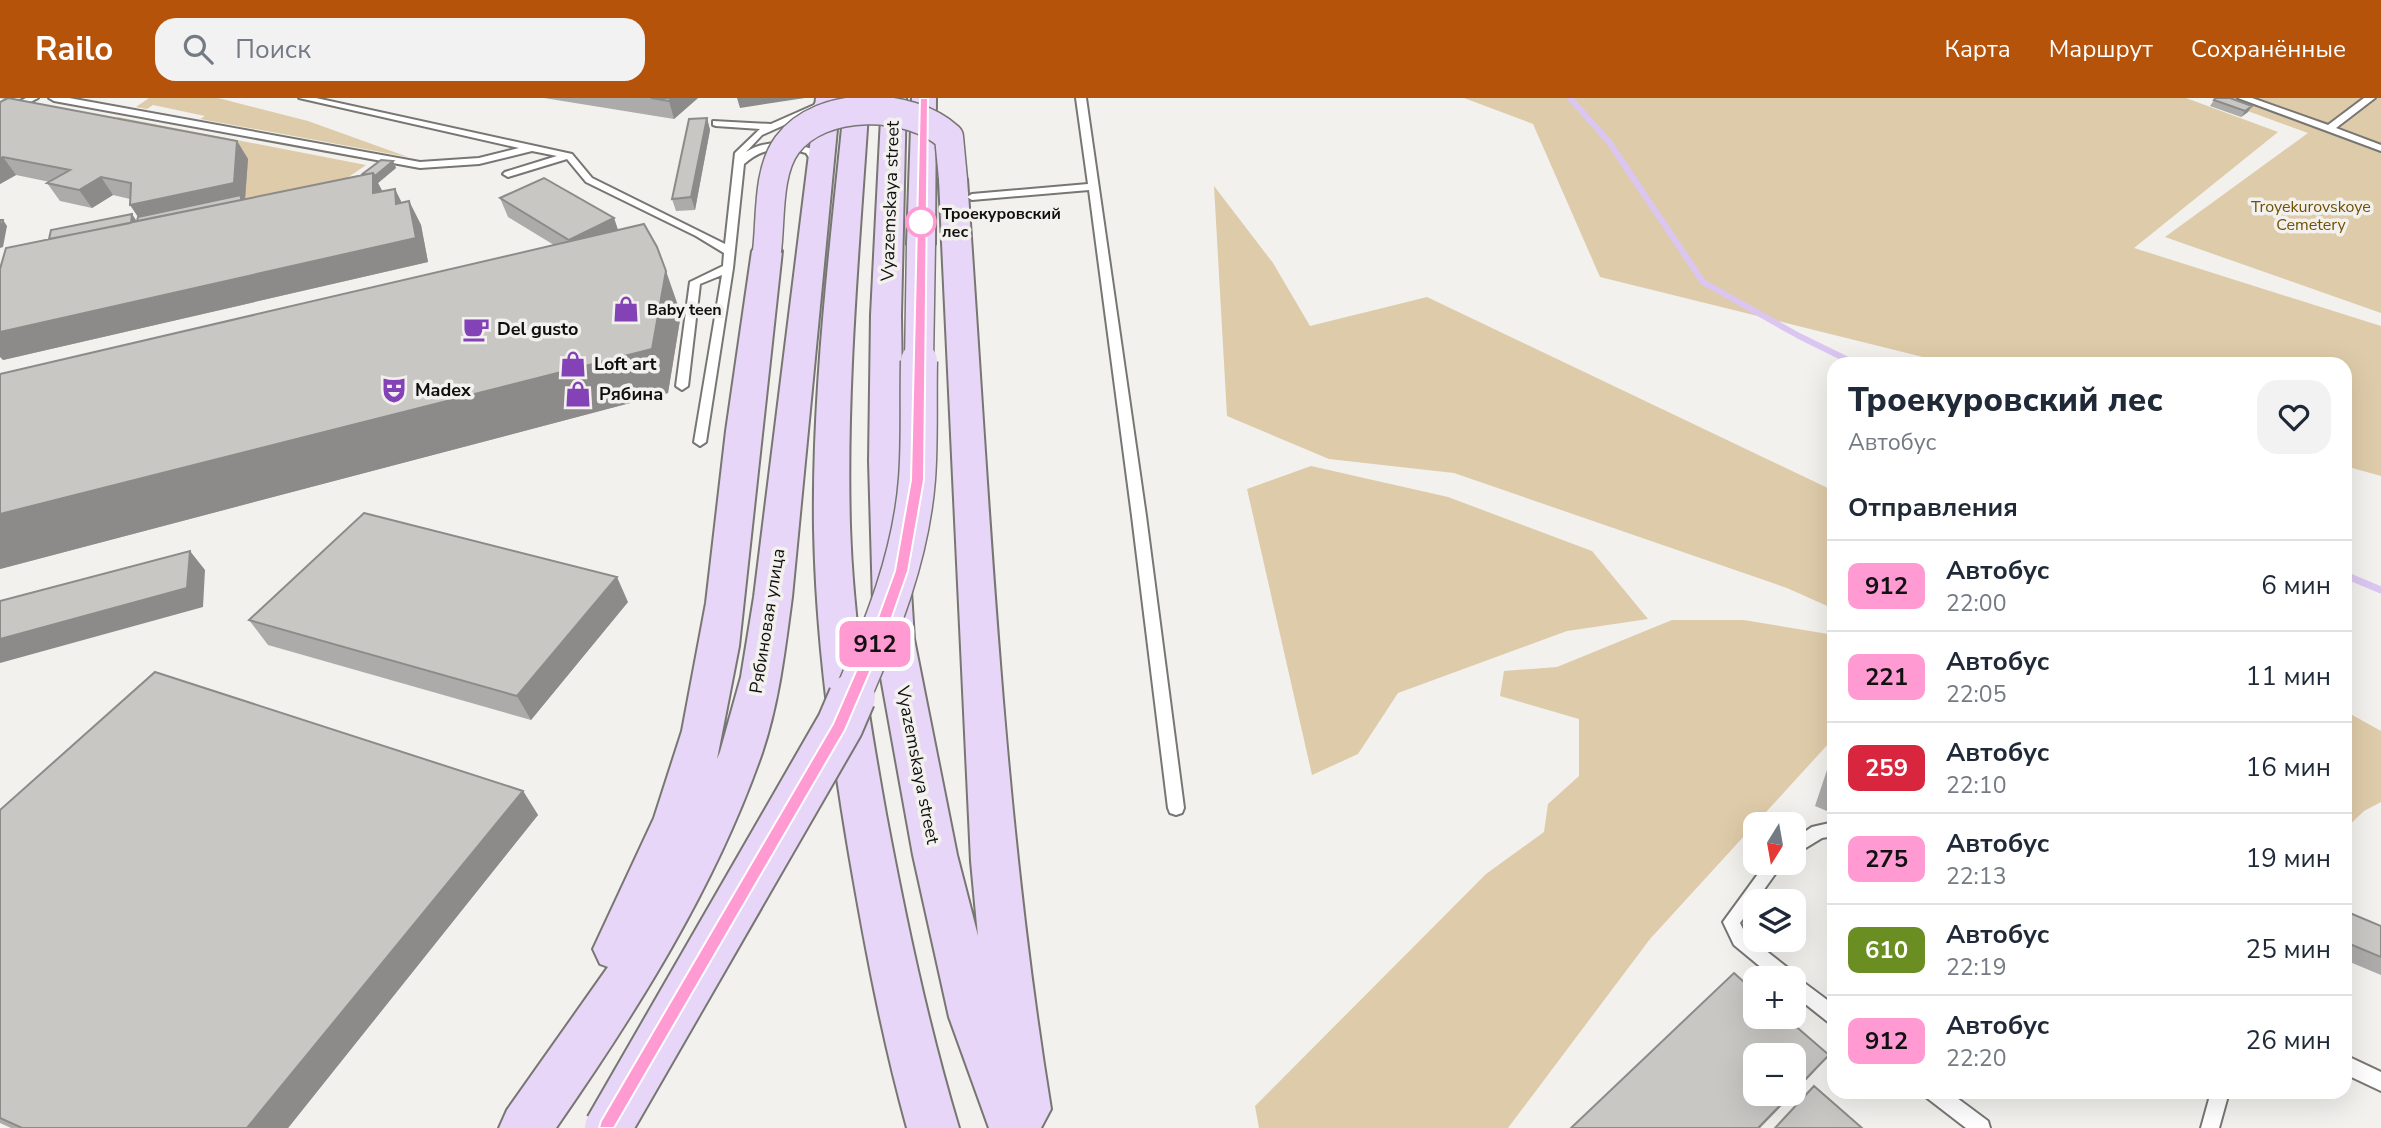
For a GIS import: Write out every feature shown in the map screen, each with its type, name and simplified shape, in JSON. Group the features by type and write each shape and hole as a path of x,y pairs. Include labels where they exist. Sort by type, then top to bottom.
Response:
{"main road":[{"name":"Рябиновая улица","path":"530,1122 615,1002 698,854 741,752 761,677 773,597 826,98"},
{"path":"857,98 837,368 832,483 837,619 862,799 889,953 931,1126"},
{"name":"Vyazemskaya street","path":"894,98 886,315 886,461 894,639 935,855 974,1017 1014,1128"},
{"path":"608,1128 840,725 878,637 901,571 917,480 924,98"},
{"path":"530,1122 657,867 691,773 709,704 726,607 744,429 748,251 781,155 797,133 828,117 855,110 897,110 921,115 939,124 949,137 962,312 994,861 1006,981 1027,1128"}],"lane":[{"path":"0,116 33,98"},
{"path":"54,98 421,165 479,161 535,147"},
{"path":"304,98 569,156 589,180 700,234 748,251"},
{"path":"748,251 737,165 745,145 771,127 817,107 826,98"},
{"path":"1081,98 1176,808"},
{"path":"2243,98 2381,148"},
{"path":"2329,129 2369,98 2381,102"},
{"path":"716,122 771,127"},
{"path":"737,165 758,148 783,145 809,151 818,164"},
{"path":"508,174 569,156"},
{"path":"972,197 1092,187"},
{"path":"682,386 695,282 728,268 748,251"},
{"path":"700,442 728,268"},
{"path":"1806,840 1818,832 1827,830"},
{"path":"1766,875 1731,922 1740,940 1772,966"},
{"path":"1806,994 1827,1010"},
{"path":"2352,1068 2381,1082"},
{"path":"1943,1099 1981,1128"},
{"path":"2210,1128 2218,1099"}],"green space":[{"path":"149,98 218,98 308,121 408,157 200,119 205,116 153,105 147,109 136,107"},
{"path":"1464,98 2186,98 2278,132 2134,248 2381,326 2381,476 2352,468 2352,357 1923,357 1600,277 1533,124"},
{"name":"Troyekurovskoye Cemetery","path":"2212,98 2381,98 2381,313 2165,237 2308,133"},
{"path":"118,117 366,165 347,178 244,213 95,130"},
{"path":"1214,186 1273,263 1310,326 1427,297 1827,488 1827,606 1787,588 1454,473 1329,459 1227,416"},
{"path":"1311,466 1448,497 1592,551 1648,619 1567,631 1398,693 1358,754 1312,775 1247,489"},
{"path":"1672,620 1744,620 1827,634 1827,745 1766,812 1743,812 1743,837 1650,939 1508,1128 1259,1128 1255,1106 1486,874 1544,832 1548,804 1579,776 1579,719 1500,696 1504,671 1557,667"},
{"path":"2352,715 2381,731 2381,802 2364,811 2352,822"}],"building":[{"path":"8,98 237,141 234,183 130,205 131,183 101,177 79,190 47,183 70,170 3,157 0,159 0,102"},
{"path":"651,98 672,98 669,101"},
{"path":"2230,98 2252,106 2245,111 2214,100"},
{"path":"707,118 691,197 672,199 689,119"},
{"path":"381,160 393,161 375,176 373,173 361,175"},
{"path":"373,173 373,193 395,189 396,204 409,201 416,238 0,332 0,269 6,248"},
{"path":"544,178 614,218 569,240 500,198"},
{"path":"241,195 241,200 137,221 138,217"},
{"path":"132,214 131,223 49,239 51,230"},
{"path":"644,224 666,271 652,349 0,514 0,374"},
{"path":"364,513 617,577 517,696 249,620"},
{"path":"190,551 187,588 0,639 0,601"},
{"path":"155,672 523,791 247,1128 22,1128 0,1118 0,810"},
{"path":"2352,914 2381,926 2381,957 2352,945"},
{"path":"1734,973 1743,981 1743,1029 1799,1029 1827,1053 1827,1057 1806,1079 1806,1043 1743,1043 1743,1106 1779,1106 1758,1128 1571,1128"},
{"path":"1814,1086 1862,1128 1775,1128 1795,1106 1806,1106 1806,1095"}],"waterway":[{"path":"1570,98 1609,142 1703,282 1842,357"},
{"path":"2352,578 2381,590"}],"bus line":[{"name":"912","path":"608,1128 840,725 878,637 901,571 917,480 924,98"}],"place":[{"name":"Троекуровский лес","path":"921,222"},
{"name":"Baby teen","path":"626,309"},
{"name":"Del gusto","path":"476,329"},
{"name":"Loft art","path":"573,364"},
{"name":"Madex","path":"394,390"},
{"name":"Рябина","path":"578,394"}]}
